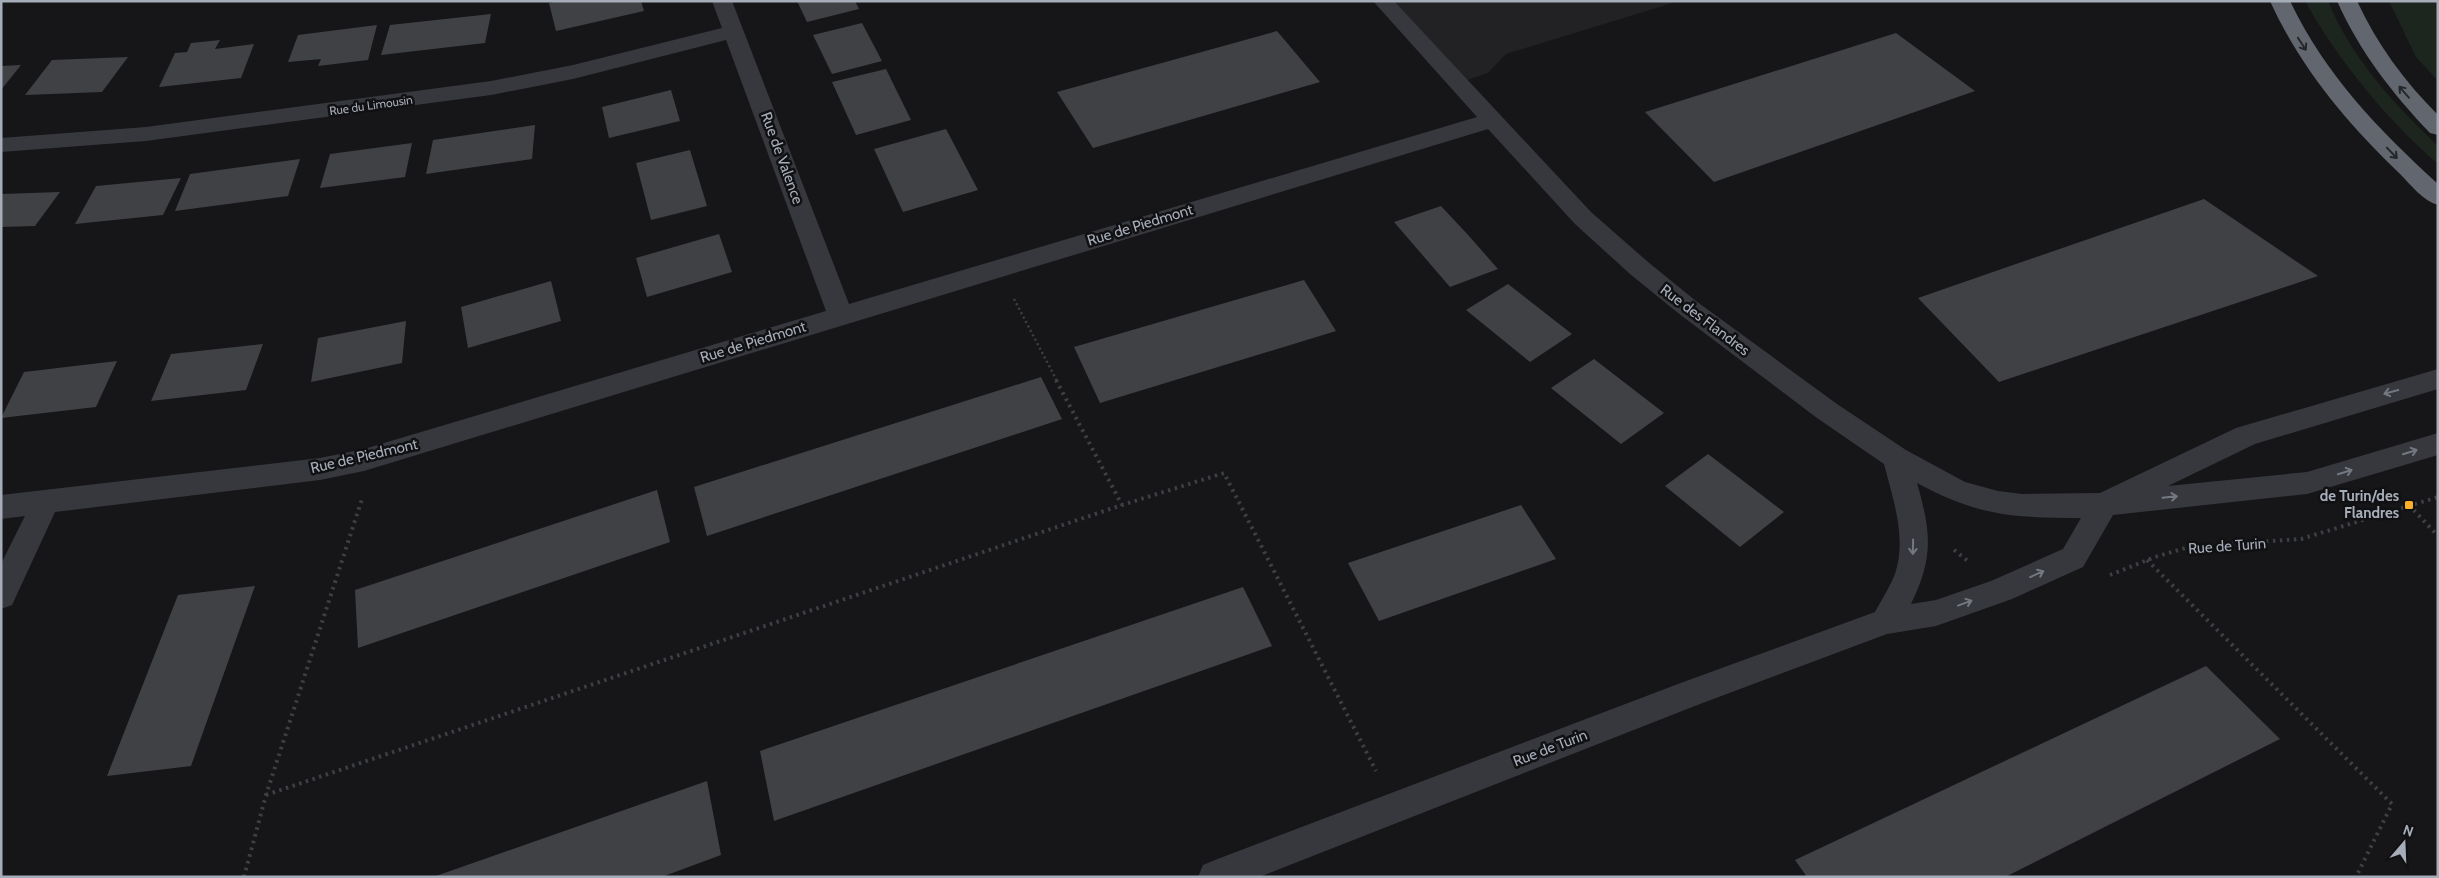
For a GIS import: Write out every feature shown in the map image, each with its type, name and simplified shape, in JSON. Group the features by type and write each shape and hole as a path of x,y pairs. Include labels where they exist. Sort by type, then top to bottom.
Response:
{"highway":[{"path":"2280,1 2300,41 2336,90 2399,160 2438,197"},
{"path":"2347,1 2362,32 2388,74 2438,128"}],"street":[{"name":"Rue de Valence","path":"722,1 735,31 841,316"},
{"name":"Rue des Flandres","path":"1383,1 1583,218 1638,268 1779,376 1896,458 1944,485 1998,503 2044,508 2104,504"},
{"name":"Rue du Limousin","path":"1,145 146,134 491,88 573,72 735,31"},
{"name":"Rue de Piedmont","path":"1,508 320,469 376,456 998,267 1492,120"},
{"path":"2104,504 2246,436 2438,380"},
{"path":"2104,504 2307,483 2438,444"},
{"path":"1886,621 1912,566 1914,552 1912,518 1896,458"},
{"path":"1,596 45,503"},
{"name":"Rue de Turin","path":"1216,877 1689,694 1886,621 1936,613 2001,590 2073,558 2104,504"}],"path":[{"path":"998,267 1122,505"},
{"path":"244,877 266,795 376,456"},
{"path":"266,795 711,646 1122,505 1224,473 1395,809"},
{"name":"Rue de Turin","path":"2102,578 2147,560 2200,545 2280,542 2301,539 2438,497"},
{"path":"2409,506 2438,536"},
{"path":"1946,544 1977,568"},
{"path":"2147,560 2392,804 2356,877"}],"shaded area":[{"path":"1383,1 1679,1 1506,54 1488,73 1459,83"},
{"path":"2305,1 2328,1 2361,61 2405,114 2438,146 2438,164 2382,109 2348,67"},
{"path":"2389,1 2438,1 2438,81 2416,57"}],"building":[{"path":"559,1 641,1 644,11 556,31 549,3"},
{"path":"797,1 855,1 859,9 807,22"},
{"path":"491,14 485,43 381,55 390,25"},
{"path":"862,23 882,61 832,74 813,35"},
{"path":"377,25 368,60 318,66 321,59 288,62 298,35"},
{"path":"1277,31 1320,82 1093,148 1057,92"},
{"path":"1896,33 1975,91 1714,182 1645,112"},
{"path":"220,40 215,49 254,44 241,78 159,87 175,53 187,52 191,43"},
{"path":"128,57 102,92 25,95 52,60"},
{"path":"21,65 1,90 1,66"},
{"path":"886,69 911,120 856,135 832,82"},
{"path":"671,90 680,121 609,138 602,107"},
{"path":"535,125 532,159 426,174 433,140"},
{"path":"946,129 978,190 903,212 874,149"},
{"path":"412,143 405,177 320,188 330,154"},
{"path":"690,150 707,206 651,220 636,163"},
{"path":"300,159 288,196 175,211 190,174"},
{"path":"181,178 163,215 75,224 96,186"},
{"path":"60,192 35,226 1,227 1,194"},
{"path":"2204,199 2318,276 1999,382 1918,298"},
{"path":"1441,206 1498,269 1450,287 1394,222"},
{"path":"719,234 732,272 647,297 636,258"},
{"path":"1304,280 1336,331 1100,403 1074,347"},
{"path":"551,281 561,321 468,348 461,307"},
{"path":"1508,284 1572,334 1530,362 1466,310"},
{"path":"406,321 402,363 311,382 318,338"},
{"path":"263,344 246,390 151,401 171,354"},
{"path":"1594,359 1664,413 1621,444 1551,388"},
{"path":"117,361 96,407 1,418 24,372"},
{"path":"1041,377 1062,419 707,536 694,487"},
{"path":"1708,454 1784,512 1740,547 1665,486"},
{"path":"657,490 670,542 358,648 355,590"},
{"path":"1521,505 1556,559 1379,621 1348,563"},
{"path":"255,586 191,766 107,776 178,595"},
{"path":"1243,587 1272,646 774,821 760,751"},
{"path":"2206,666 2280,739 2005,877 1807,877 1795,860"},
{"path":"707,781 721,855 662,877 433,877"}],"place":[{"name":"de Turin/des Flandres","path":"2409,505"}]}
